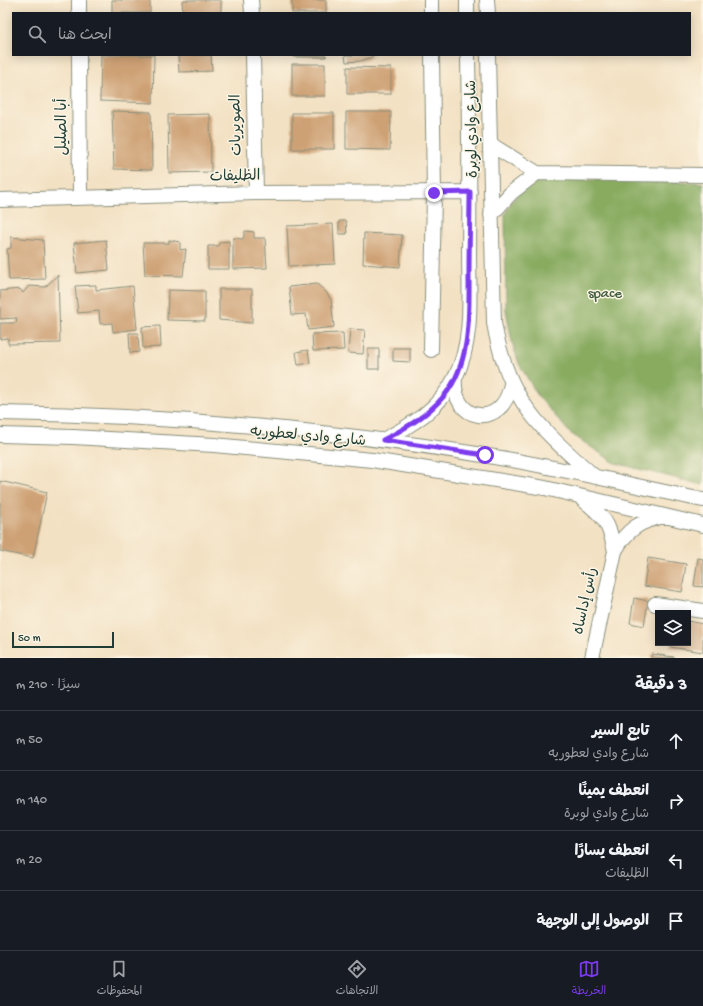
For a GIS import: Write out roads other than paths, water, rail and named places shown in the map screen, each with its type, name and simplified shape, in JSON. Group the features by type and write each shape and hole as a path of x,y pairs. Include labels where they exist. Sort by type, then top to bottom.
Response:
{"street":[{"path":"79,0 79,12"},
{"path":"251,0 252,12"},
{"path":"431,0 431,12"},
{"path":"467,0 467,12"},
{"path":"487,0 488,12"},
{"name":"أبا الصليل","path":"79,56 80,198"},
{"name":"الصويريات","path":"253,56 256,193"},
{"path":"431,350 434,193 432,56"},
{"name":"شارع وادي لوبرة","path":"383,440 424,416 445,395 456,377 464,350 468,322 470,192 468,56"},
{"name":"شارع وادي لوبرة","path":"488,56 494,323 498,344 511,384 522,403 548,434 596,478"},
{"path":"490,144 537,173 703,175"},
{"path":"491,215 511,193 537,173"},
{"name":"الظليفات","path":"0,200 256,193 470,192"},
{"path":"456,377 455,393 459,403 476,415 487,415 500,408 509,395 511,384"},
{"name":"شارع وادي لعطوريه","path":"0,413 82,414 175,419 383,440 508,459 703,500"},
{"name":"شارع وادي لعطوريه","path":"0,435 73,437 214,445 372,460 486,478 579,496 703,525"},
{"name":"رأس إداساه","path":"579,496 598,511 606,521 614,551"},
{"name":"رأس إداساه","path":"592,658 614,551 624,536 636,526 651,519 667,516"},
{"path":"655,604 703,611"}],"park label":[{"name":"space","path":"605,294"}]}
